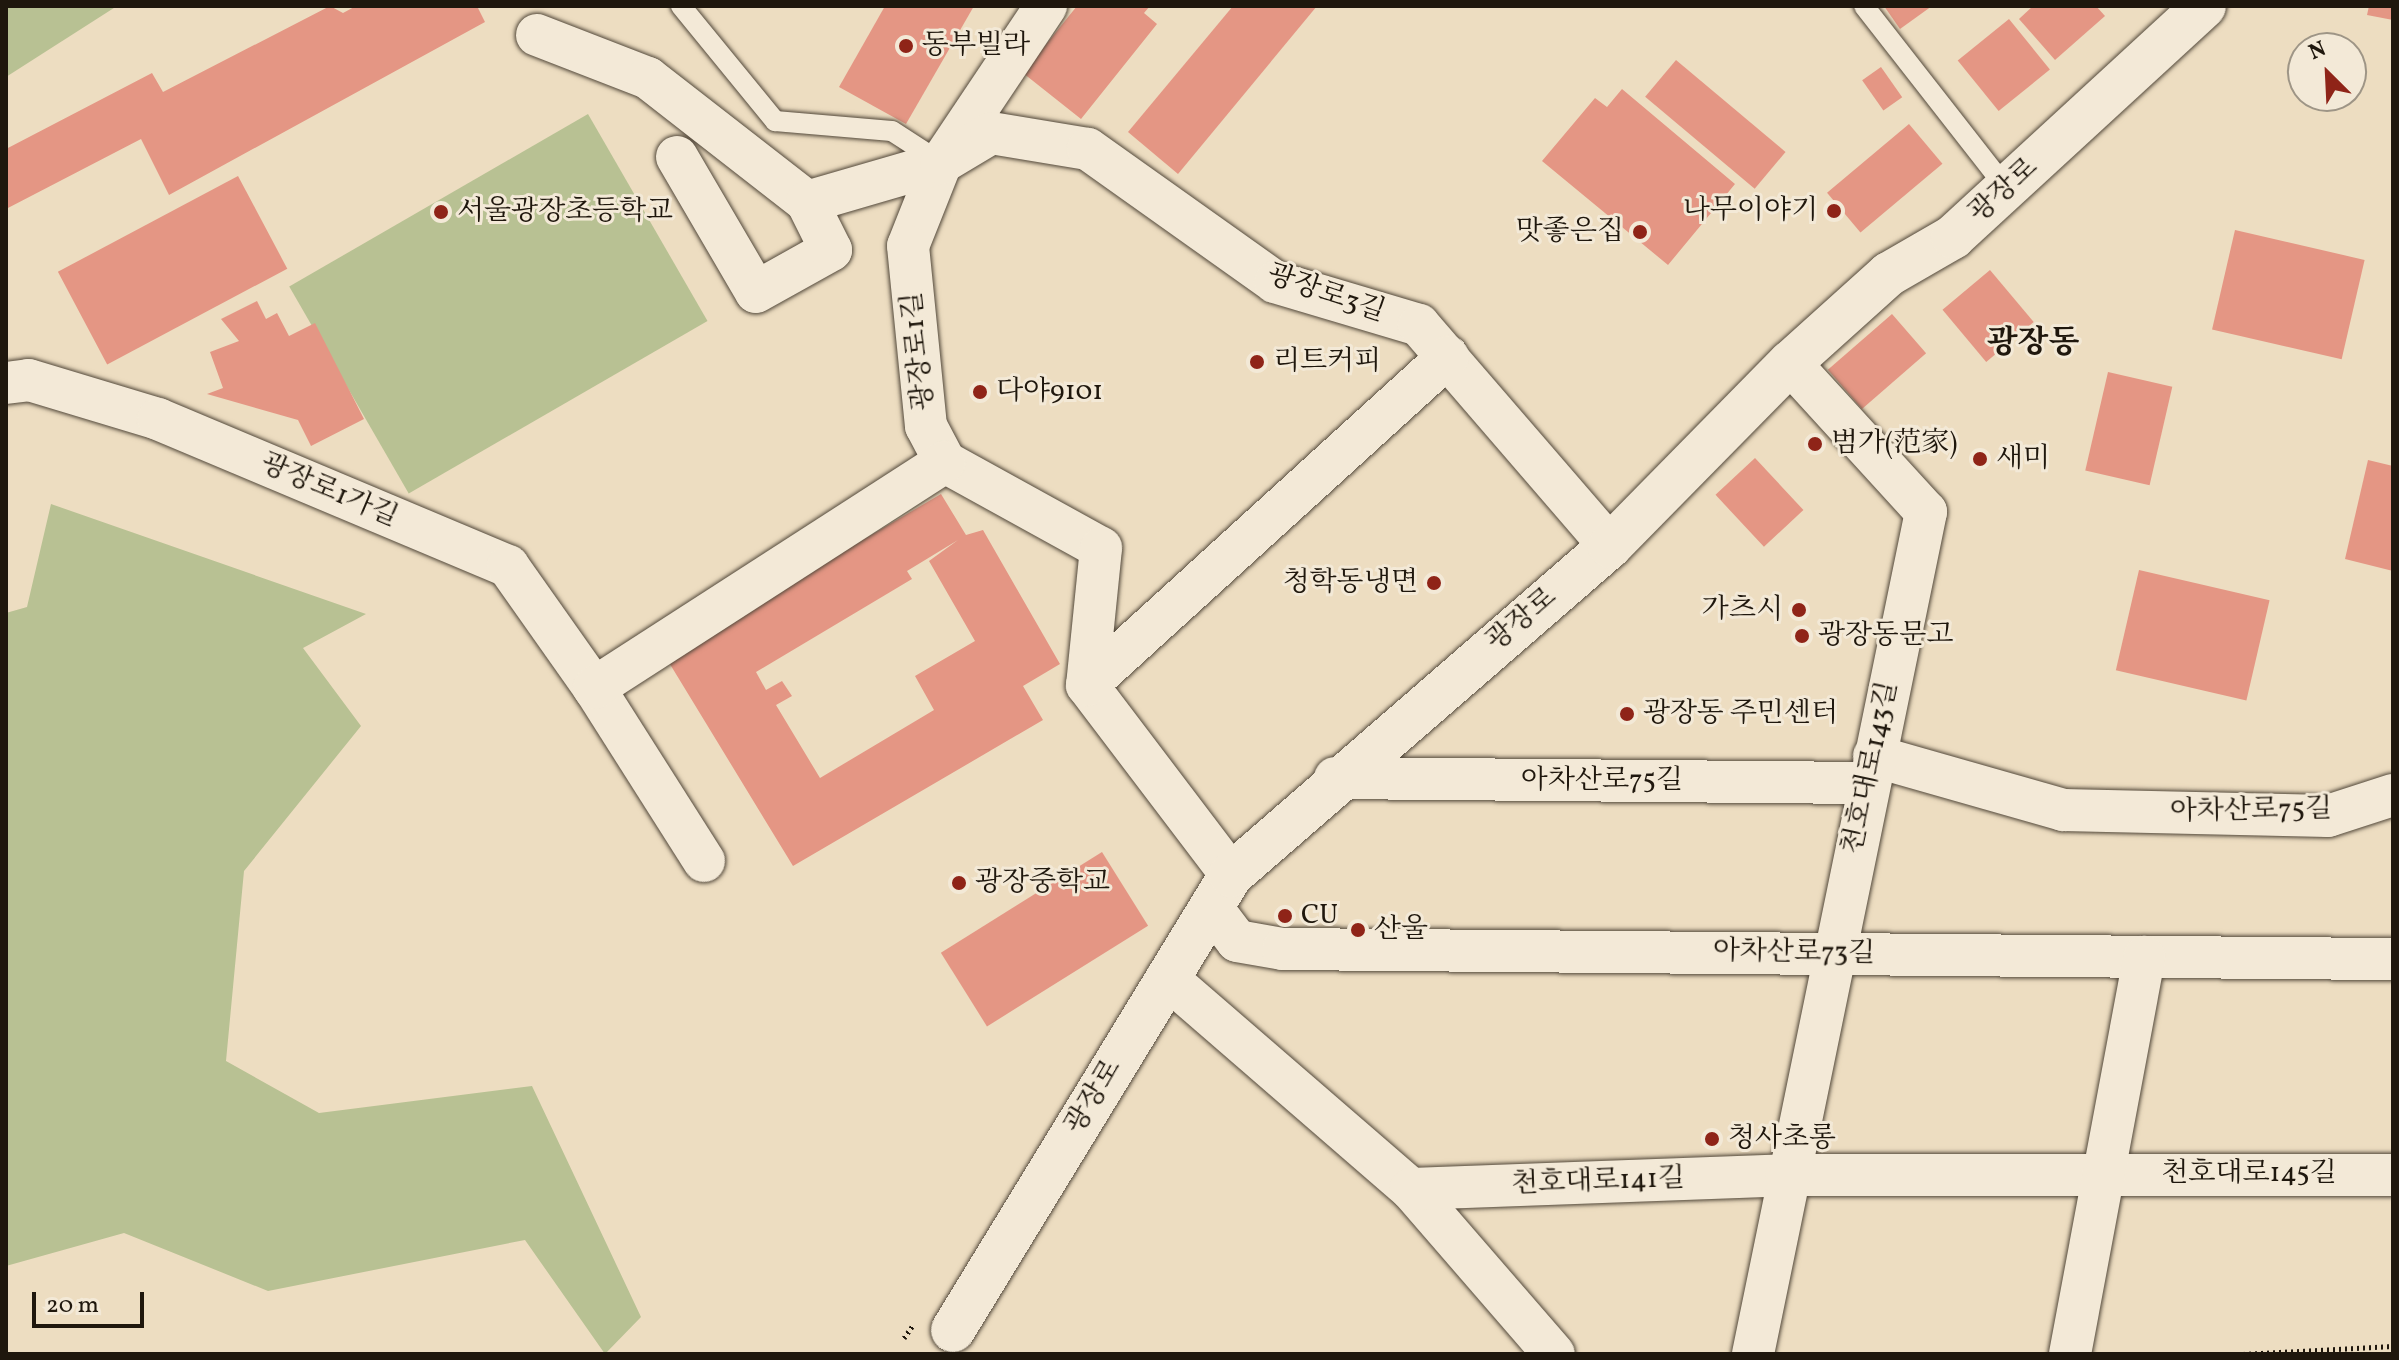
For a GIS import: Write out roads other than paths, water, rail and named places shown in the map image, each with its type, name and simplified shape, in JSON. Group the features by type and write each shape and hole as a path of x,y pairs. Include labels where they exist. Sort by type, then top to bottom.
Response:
{"street":[{"name":"광장로1길","path":"945,462 926,426 908,246 941,163 1046,6"},
{"name":"광장로","path":"953,1330 1221,892 1335,778 1610,546 1790,363 1889,274 1953,237 2204,6"},
{"path":"537,35 648,78 807,202 831,250 756,292 677,157"},
{"name":"광장로3길","path":"807,202 941,163 991,133 1088,149 1275,282 1419,325 1610,546"},
{"path":"1087,685 1448,357"},
{"name":"천호대로143길","path":"1753,1354 1831,954 1926,512 1790,363"},
{"name":"광장로1가길","path":"6,383 29,380 158,419 508,566 594,688 704,861"},
{"path":"594,688 945,462 1101,548 1087,685 1221,892"},
{"name":"아차산로75길","path":"1335,778 1871,770 2063,810 2328,816 2393,795"},
{"name":"아차산로73길","path":"1221,892 1237,941 1283,949 2393,959"},
{"path":"2070,1354 2144,957"},
{"path":"1167,978 1411,1189 1554,1354"},
{"path":"1786,1175 2105,1173"},
{"name":"천호대로145길","path":"2105,1173 2393,1175"},
{"name":"천호대로141길","path":"1411,1189 1786,1175"}],"lane":[{"path":"681,6 775,121 892,131 941,163"},
{"path":"1864,6 2007,189"}],"place":[{"name":"동부빌라","path":"906,46"},
{"name":"나무이야기","path":"1834,211"},
{"name":"서울광장초등학교","path":"441,212"},
{"name":"맛좋은집","path":"1640,232"},
{"name":"리트커피","path":"1257,362"},
{"name":"다야9101","path":"980,392"},
{"name":"범가(范家)","path":"1815,444"},
{"name":"새미","path":"1980,459"},
{"name":"청학동냉면","path":"1434,583"},
{"name":"가츠시","path":"1799,610"},
{"name":"광장동문고","path":"1802,636"},
{"name":"광장동 주민센터","path":"1627,714"},
{"name":"광장중학교","path":"959,883"},
{"name":"CU","path":"1285,916"},
{"name":"산울","path":"1358,930"},
{"name":"청사초롱","path":"1712,1139"}],"district":[{"name":"광장동","path":"2033,344"}]}
